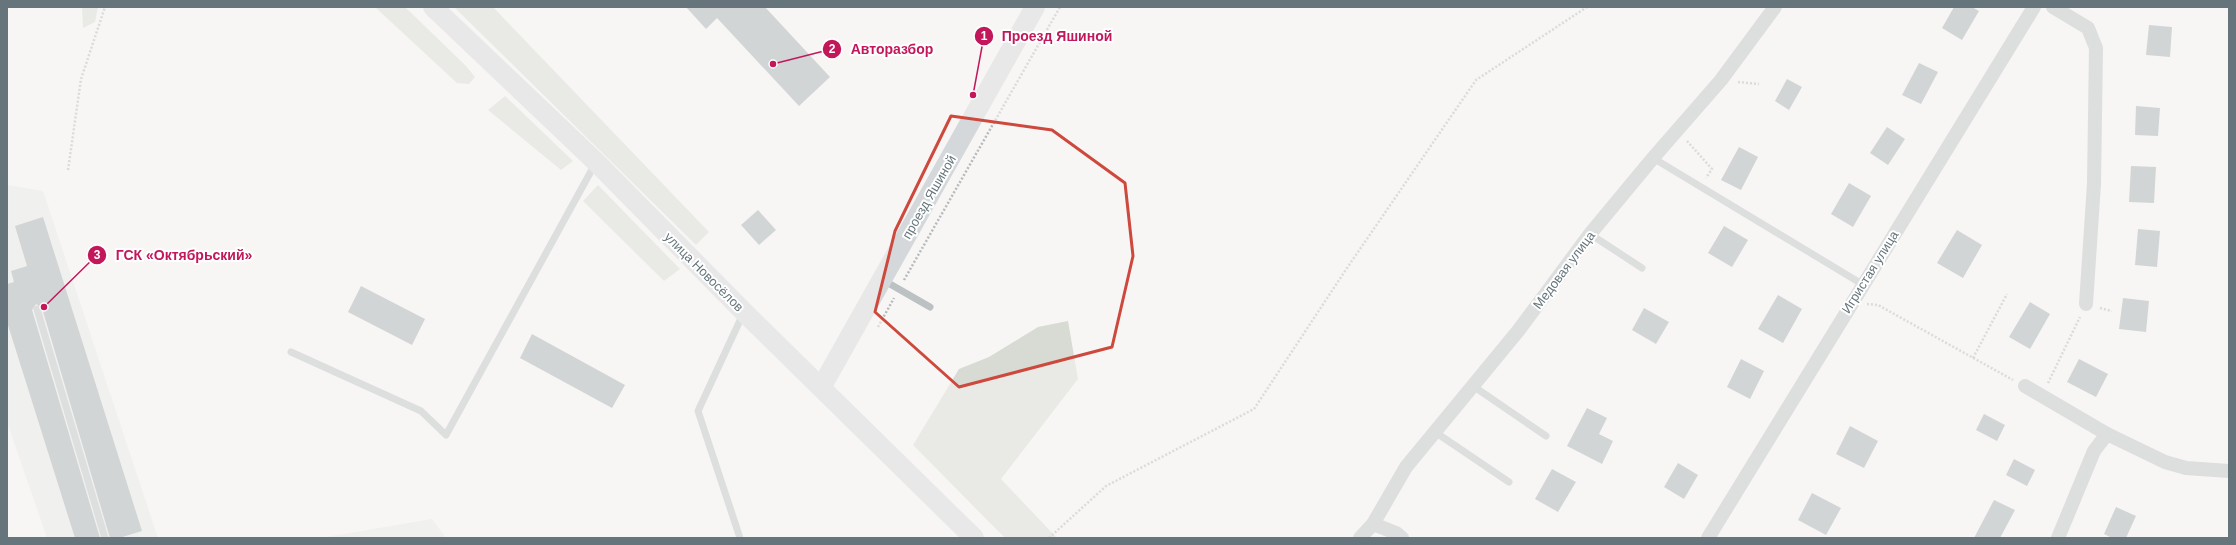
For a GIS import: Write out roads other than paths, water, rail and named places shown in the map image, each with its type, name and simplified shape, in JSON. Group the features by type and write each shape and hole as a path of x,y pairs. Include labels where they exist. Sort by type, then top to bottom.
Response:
{"street":[{"name":"улица Новосёлов","path":"433,7 596,162 744,312 822,386 974,538"},
{"name":"проезд Яшиной","path":"822,386 1035,7"},
{"name":"Медовая улица","path":"1360,538 1373,524 1406,467 1518,331 1590,234 1653,158 1721,80 1775,7"},
{"name":"Игристая улица","path":"1708,538 1862,284 2000,66 2034,7"},
{"path":"2053,7 2088,28 2096,48 2094,184 2086,304"},
{"path":"2025,386 2107,434 2165,462 2186,468 2229,471"},
{"path":"2058,538 2094,451 2107,434"},
{"path":"1373,524 1396,533 1402,538"}],"lane":[{"path":"1653,158 1862,284"},
{"path":"291,352 421,411 446,435 596,162"},
{"path":"1590,234 1642,268"},
{"path":"882,280 930,307"},
{"path":"37,309 105,538"},
{"path":"740,538 698,411 744,312"},
{"path":"1473,386 1546,436"},
{"path":"1435,432 1510,482"}],"place":[{"name":"Авторазбор","path":"773,64"},
{"name":"Проезд Яшиной","path":"973,95"},
{"name":"ГСК «Октябрьский»","path":"44,307"}]}
